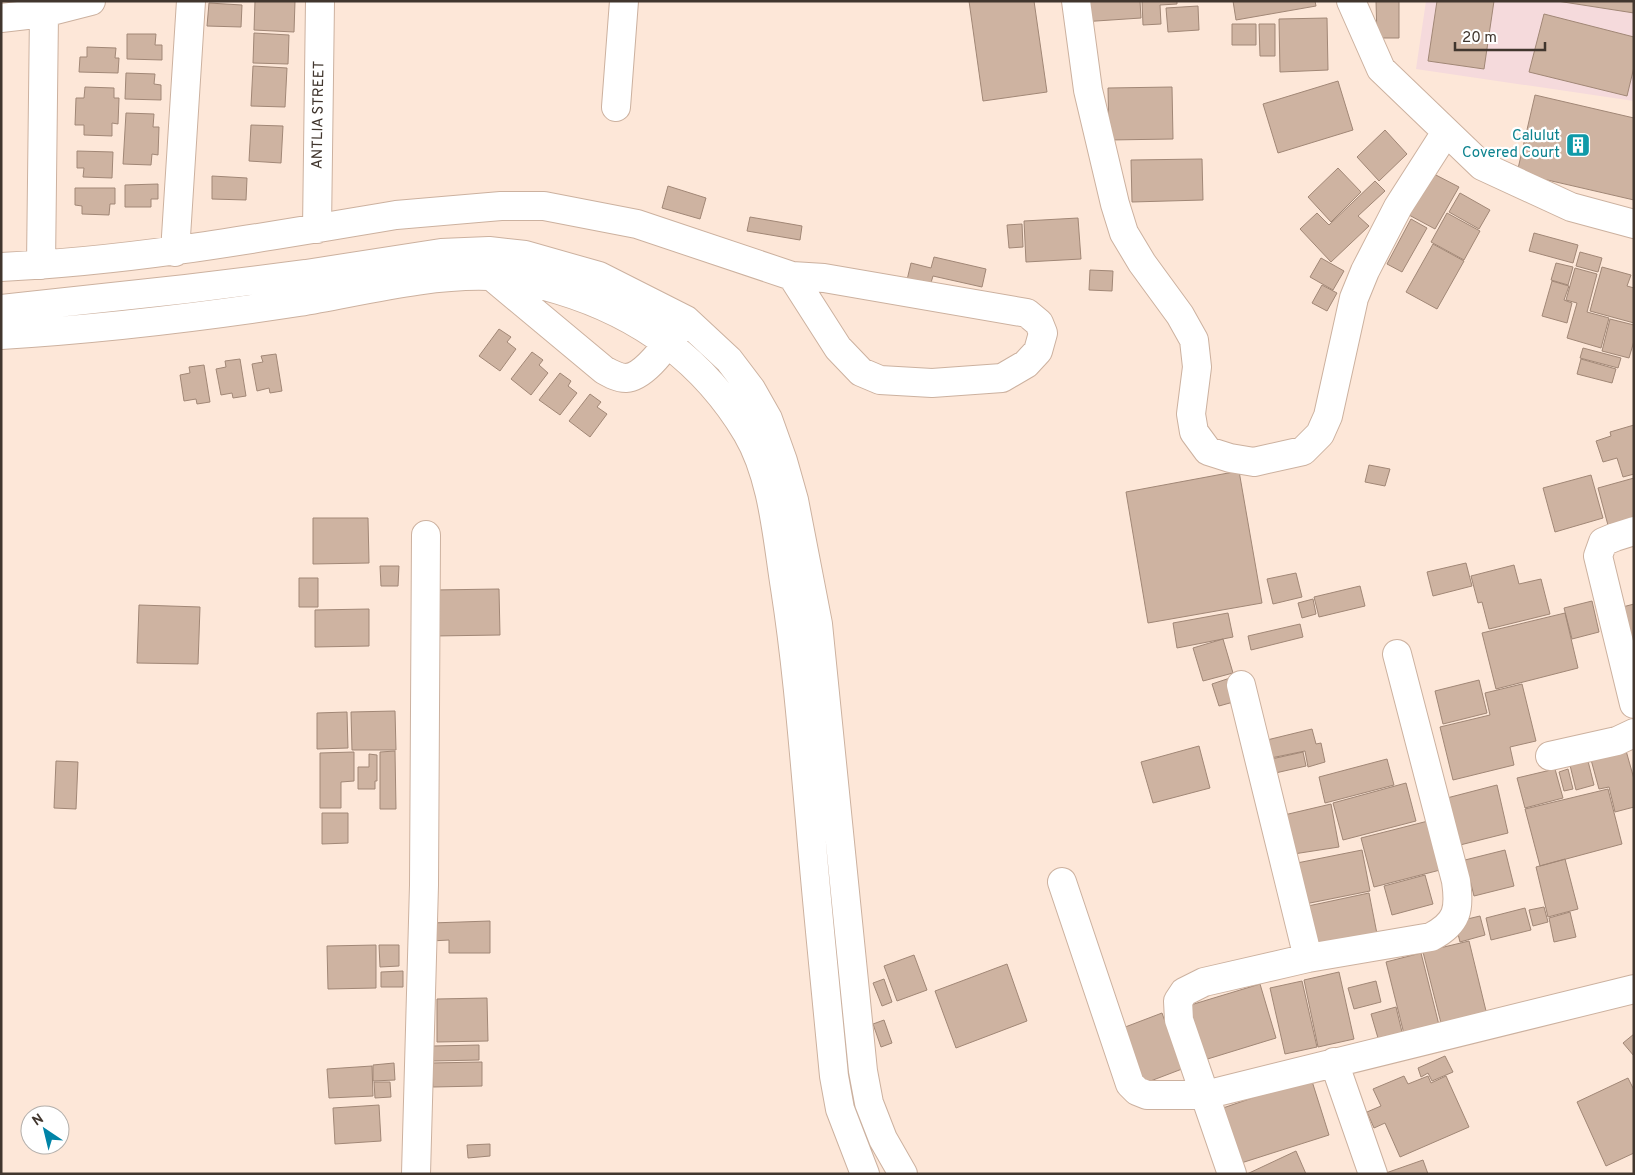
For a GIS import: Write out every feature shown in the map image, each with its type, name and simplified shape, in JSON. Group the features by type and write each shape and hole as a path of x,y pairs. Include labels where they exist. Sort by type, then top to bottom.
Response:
{"street":[{"path":"1,18 44,13 91,1"},
{"path":"175,252 191,1"},
{"name":"ANTLIA STREET","path":"317,228 320,1"},
{"path":"616,106 624,1"},
{"path":"1076,1 1088,90 1117,211 1124,233 1142,263 1180,315 1194,340 1197,367 1191,414 1194,432 1208,451 1230,458 1254,462 1303,450 1320,434 1328,416 1354,298 1365,271 1398,206 1446,132"},
{"path":"1352,1 1381,69 1482,166 1571,207 1634,224"},
{"path":"41,266 44,13"},
{"path":"1,267 41,266 175,252 430,211 502,206 544,206 637,224 792,276 824,278 1026,313 1039,323 1043,333 1038,351 1026,364 1002,378 932,383 880,380 862,372 838,348 792,276"},
{"path":"1,308 186,289 306,274 441,253 490,264 532,282 575,295 612,310 648,329 698,369 720,395 748,434 761,466 783,502 818,624 863,1071 869,1103 883,1139 903,1174"},
{"path":"1,334 52,332 196,317 459,277 490,264 525,255 599,276 686,320 729,360 750,389 768,418 783,461 783,502 794,646 834,1076 840,1109 861,1162 883,1139"},
{"path":"490,264 604,370 614,376 626,378 644,370 686,320"},
{"path":"1634,531 1603,542 1598,556 1634,704"},
{"path":"416,1174 424,884 426,536"},
{"path":"1232,1174 1179,1020 1178,1001 1184,992 1204,982 1308,958 1431,938 1443,931 1453,918 1459,902 1456,881 1397,654"},
{"path":"1241,685 1308,958"},
{"path":"1550,756 1617,741 1634,733"},
{"path":"1062,882 1130,1084 1137,1091 1147,1095 1204,1095 1634,989"},
{"path":"1334,1062 1373,1174"}],"shaded area":[{"path":"1426,1 1634,1 1634,101 1416,69"}],"building":[{"path":"255,1 295,1 294,32 254,30"},
{"path":"969,1 1034,1 1047,92 983,101"},
{"path":"1079,1 1140,1 1141,18 1081,22"},
{"path":"1142,1 1177,1 1177,4 1160,5 1161,24 1143,25"},
{"path":"1233,1 1315,1 1316,6 1236,20"},
{"path":"1376,1 1399,1 1399,38 1377,38"},
{"path":"1437,1 1494,1 1484,69 1428,61"},
{"path":"1557,1 1634,1 1634,13"},
{"path":"209,3 242,5 241,27 207,26"},
{"path":"1198,6 1199,30 1168,32 1166,8"},
{"path":"1544,14 1634,37 1634,67 1627,96 1529,72"},
{"path":"1327,18 1328,70 1280,72 1279,19"},
{"path":"1232,24 1256,24 1256,45 1232,45"},
{"path":"1259,24 1275,24 1275,56 1260,56"},
{"path":"254,33 289,35 288,64 253,63"},
{"path":"127,34 156,34 155,45 162,45 162,60 127,59"},
{"path":"87,47 116,48 115,58 119,58 118,73 79,72 80,57 87,57"},
{"path":"253,66 287,68 285,107 251,106"},
{"path":"126,73 155,74 154,84 161,85 161,100 125,99"},
{"path":"1338,81 1353,130 1278,153 1263,104"},
{"path":"85,87 114,88 114,98 119,98 118,124 112,123 112,136 84,135 84,125 75,125 76,98 84,98"},
{"path":"1172,87 1173,139 1109,140 1108,88"},
{"name":"Calulut Covered Court","path":"1535,95 1634,118 1634,200 1517,173"},
{"path":"126,113 154,114 153,127 159,127 158,155 152,154 151,165 123,164"},
{"path":"251,125 283,126 281,163 249,161"},
{"path":"1385,130 1407,154 1379,181 1357,157"},
{"path":"77,151 113,152 112,178 83,177 84,168 77,168"},
{"path":"1202,159 1203,200 1132,202 1131,160"},
{"path":"1338,168 1361,192 1331,222 1308,197"},
{"path":"1432,173 1459,187 1435,229 1409,215"},
{"path":"212,176 247,178 246,200 212,199"},
{"path":"1375,181 1385,191 1358,216 1369,226 1331,262 1300,229 1317,213 1329,225"},
{"path":"158,184 158,199 151,199 151,207 125,207 125,185"},
{"path":"668,186 706,198 700,219 662,208"},
{"path":"75,188 115,188 115,204 110,204 109,215 82,214 82,206 75,205"},
{"path":"1460,193 1490,210 1479,229 1449,212"},
{"path":"1447,213 1480,231 1464,260 1431,242"},
{"path":"750,217 802,226 800,240 747,231"},
{"path":"1078,218 1081,259 1026,262 1024,221"},
{"path":"1411,219 1427,228 1402,272 1387,264"},
{"path":"1022,224 1023,247 1009,248 1007,225"},
{"path":"1534,233 1578,245 1573,263 1529,251"},
{"path":"1433,244 1464,261 1437,309 1406,292"},
{"path":"1580,252 1602,258 1598,272 1576,266"},
{"path":"934,257 986,269 982,287 933,276 930,286 907,280 911,263 931,268"},
{"path":"1321,258 1344,271 1333,290 1310,277"},
{"path":"1556,263 1573,267 1568,285 1551,280"},
{"path":"1602,267 1631,275 1627,286 1634,288 1634,323 1590,311"},
{"path":"1575,268 1597,274 1587,312 1609,318 1601,348 1567,338 1577,303 1566,300"},
{"path":"1090,270 1113,271 1112,291 1089,290"},
{"path":"1552,281 1569,286 1564,300 1572,303 1567,323 1542,316"},
{"path":"1322,285 1337,293 1327,311 1312,303"},
{"path":"1610,319 1634,325 1634,341 1629,358 1602,351"},
{"path":"499,329 511,337 507,342 516,349 500,371 479,356"},
{"path":"1583,348 1621,358 1618,368 1580,358"},
{"path":"532,352 543,360 539,365 548,373 531,395 511,379"},
{"path":"276,354 282,391 270,393 269,388 257,391 252,364 263,362 261,356"},
{"path":"240,359 246,396 233,398 232,393 221,395 216,369 226,367 225,361"},
{"path":"1581,359 1616,369 1612,383 1577,374"},
{"path":"204,365 210,402 197,404 196,399 184,401 180,375 190,373 189,367"},
{"path":"560,373 571,381 568,386 577,393 560,415 539,400"},
{"path":"590,394 601,402 597,407 607,414 590,437 569,421"},
{"path":"1634,425 1634,474 1623,477 1617,458 1603,462 1596,441 1611,436 1610,432"},
{"path":"1369,465 1390,469 1385,486 1365,482"},
{"path":"1239,471 1262,603 1148,623 1126,492"},
{"path":"1591,475 1603,518 1555,532 1543,488"},
{"path":"1634,478 1634,521 1609,529 1598,488"},
{"path":"313,518 368,518 369,563 313,564"},
{"path":"1466,563 1472,586 1433,596 1427,572"},
{"path":"1514,565 1519,584 1541,579 1550,614 1489,629 1482,602 1478,603 1471,576"},
{"path":"380,566 399,566 398,586 381,586"},
{"path":"1296,573 1302,597 1273,604 1267,579"},
{"path":"299,578 318,578 318,607 299,607"},
{"path":"1360,586 1365,606 1319,617 1314,597"},
{"path":"499,589 500,635 434,636 434,590"},
{"path":"1313,599 1316,614 1302,618 1298,603"},
{"path":"1592,601 1599,632 1572,639 1564,608"},
{"path":"1634,604 1634,662 1615,609"},
{"path":"139,605 200,607 198,664 137,663"},
{"path":"369,609 369,646 315,647 315,610"},
{"path":"1228,613 1233,637 1177,648 1173,623"},
{"path":"1565,613 1578,668 1496,689 1482,633"},
{"path":"1300,624 1303,637 1251,650 1248,636"},
{"path":"1223,639 1233,673 1203,681 1193,648"},
{"path":"1230,678 1237,701 1219,706 1212,684"},
{"path":"1479,680 1487,713 1443,724 1435,691"},
{"path":"1522,684 1536,741 1510,747 1514,765 1453,780 1440,727 1490,715 1485,693"},
{"path":"395,711 396,750 352,750 351,712"},
{"path":"347,712 348,748 317,749 317,713"},
{"path":"1312,729 1316,744 1321,743 1325,762 1308,767 1305,751 1271,758 1267,740"},
{"path":"1199,746 1210,788 1153,803 1141,762"},
{"path":"1625,747 1634,779 1634,807 1615,812 1609,787 1599,789 1590,756"},
{"path":"395,751 396,809 380,809 380,752"},
{"path":"354,752 354,781 341,782 341,808 320,808 320,753"},
{"path":"1303,752 1306,766 1271,774 1267,760"},
{"path":"369,754 377,755 377,781 375,781 375,789 358,789 358,767 369,767"},
{"path":"1587,757 1594,785 1576,790 1569,761"},
{"path":"1387,759 1394,785 1325,803 1319,777"},
{"path":"56,761 78,762 76,809 54,808"},
{"path":"1555,769 1563,798 1525,808 1517,778"},
{"path":"1568,769 1573,789 1564,791 1559,772"},
{"path":"1406,783 1416,821 1343,840 1333,803"},
{"path":"1497,785 1508,833 1460,845 1443,799"},
{"path":"1608,789 1622,844 1540,866 1525,809"},
{"path":"1331,804 1339,847 1287,855 1280,816"},
{"path":"322,813 348,813 348,843 322,844"},
{"path":"1432,820 1444,869 1374,887 1361,838"},
{"path":"1362,850 1370,891 1300,905 1292,864"},
{"path":"1505,850 1514,886 1474,896 1465,860"},
{"path":"1565,859 1578,909 1548,917 1536,867"},
{"path":"1425,875 1433,904 1392,915 1384,886"},
{"path":"1369,893 1378,939 1316,951 1308,906"},
{"path":"1544,907 1548,922 1533,926 1529,910"},
{"path":"1525,908 1531,930 1491,940 1486,918"},
{"path":"1570,912 1576,937 1554,942 1549,918"},
{"path":"1480,916 1485,935 1460,942 1455,922"},
{"path":"490,921 490,953 449,953 449,940 431,941 431,923"},
{"path":"1469,941 1487,1015 1442,1027 1423,952"},
{"path":"376,945 376,988 328,989 327,946"},
{"path":"379,945 399,945 399,966 380,967"},
{"path":"1421,953 1439,1025 1404,1034 1386,962"},
{"path":"914,955 927,990 897,1001 884,966"},
{"path":"1007,964 1027,1021 956,1048 935,991"},
{"path":"403,971 403,987 381,987 381,972"},
{"path":"1339,972 1354,1039 1318,1047 1304,980"},
{"path":"884,979 892,1002 882,1006 873,983"},
{"path":"1302,981 1317,1047 1285,1054 1270,988"},
{"path":"1376,981 1381,1002 1354,1009 1348,988"},
{"path":"1260,984 1276,1038 1201,1061 1184,1007"},
{"path":"487,998 488,1041 437,1042 437,999"},
{"path":"1396,1007 1402,1032 1378,1038 1371,1014"},
{"path":"1162,1013 1182,1069 1140,1085 1120,1029"},
{"path":"884,1020 892,1043 881,1047 873,1024"},
{"path":"1634,1034 1634,1056 1623,1043"},
{"path":"479,1045 479,1060 433,1061 433,1046"},
{"path":"1445,1056 1453,1072 1432,1081 1428,1073 1421,1077 1418,1068"},
{"path":"482,1062 482,1086 433,1087 432,1063"},
{"path":"394,1063 395,1080 373,1081 373,1065"},
{"path":"372,1066 373,1096 329,1098 327,1069"},
{"path":"1404,1076 1408,1084 1428,1076 1431,1083 1446,1076 1469,1127 1400,1157 1385,1123 1374,1128 1367,1112 1381,1106 1373,1089"},
{"path":"1311,1078 1329,1135 1238,1164 1220,1109"},
{"path":"1628,1078 1634,1090 1634,1153 1606,1166 1577,1102"},
{"path":"374,1082 390,1082 391,1097 375,1098"},
{"path":"379,1105 381,1141 335,1144 333,1108"},
{"path":"490,1144 490,1156 468,1158 467,1145"},
{"path":"1296,1151 1306,1174 1247,1174"},
{"path":"1423,1160 1428,1174 1383,1174"}],"place":[{"name":"Calulut Covered Court","path":"1578,145"}]}
